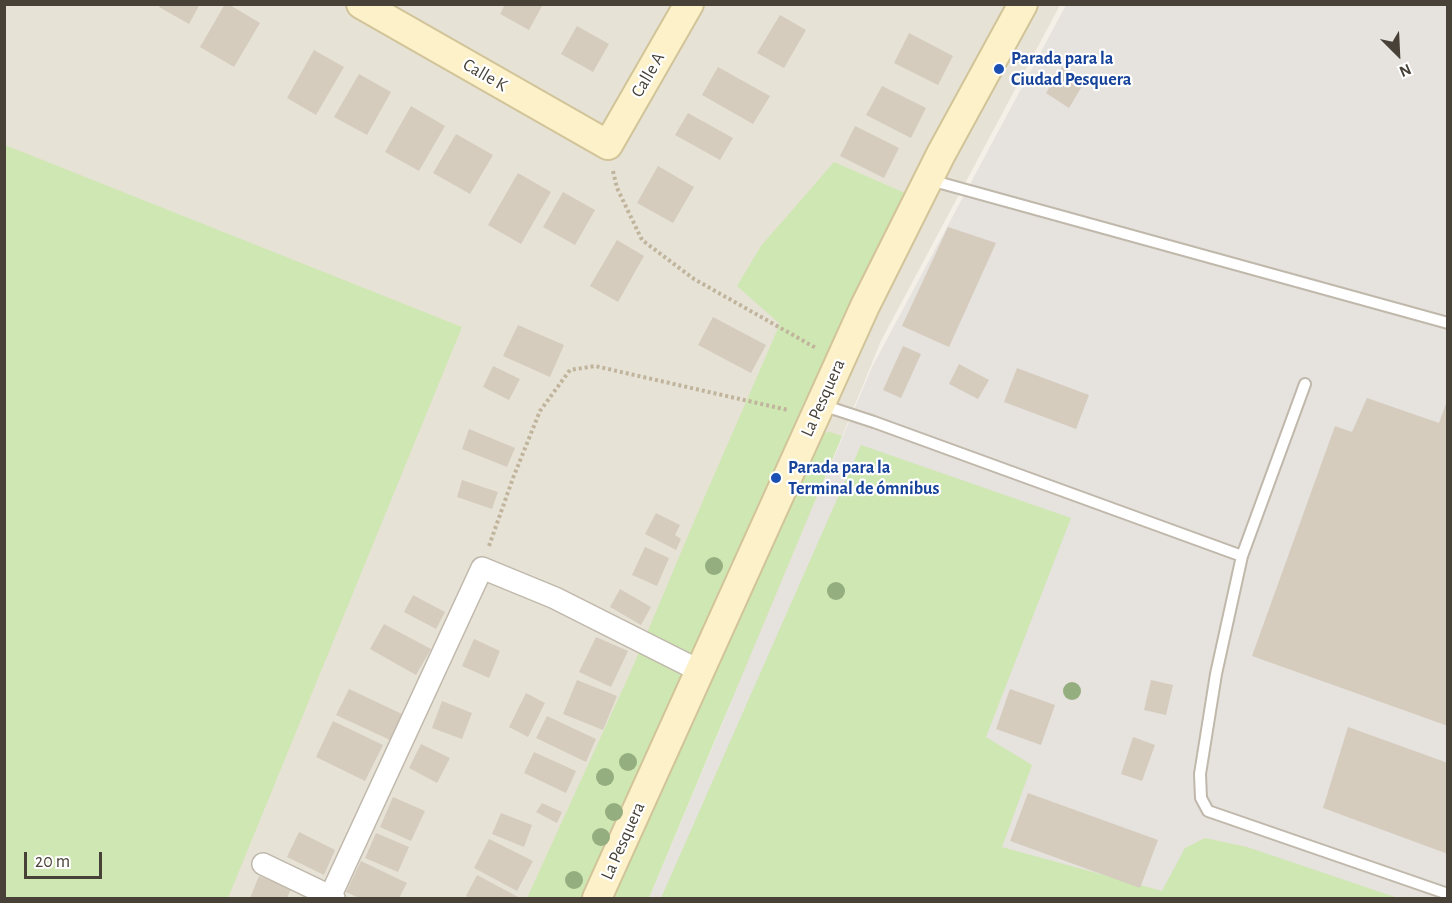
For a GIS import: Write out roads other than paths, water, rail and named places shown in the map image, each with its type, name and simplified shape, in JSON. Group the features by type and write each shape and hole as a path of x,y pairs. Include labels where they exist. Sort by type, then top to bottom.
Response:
{"main road":[{"name":"Calle K","path":"361,4 608,145"},
{"name":"Calle A","path":"608,145 689,4"},
{"name":"La Pesquera","path":"597,898 865,306 928,179 1023,4"}],"street":[{"path":"263,864 332,898 482,568 555,598 700,671"}],"lane":[{"path":"928,179 1448,323"},
{"path":"1305,384 1242,556 1216,674 1200,774 1201,798 1208,811 1448,894"},
{"path":"818,410 874,422 1242,556"}],"place":[{"name":"Parada para la Ciudad Pesquera","path":"999,69"},
{"name":"Parada para la Terminal de ómnibus","path":"776,478"}]}
